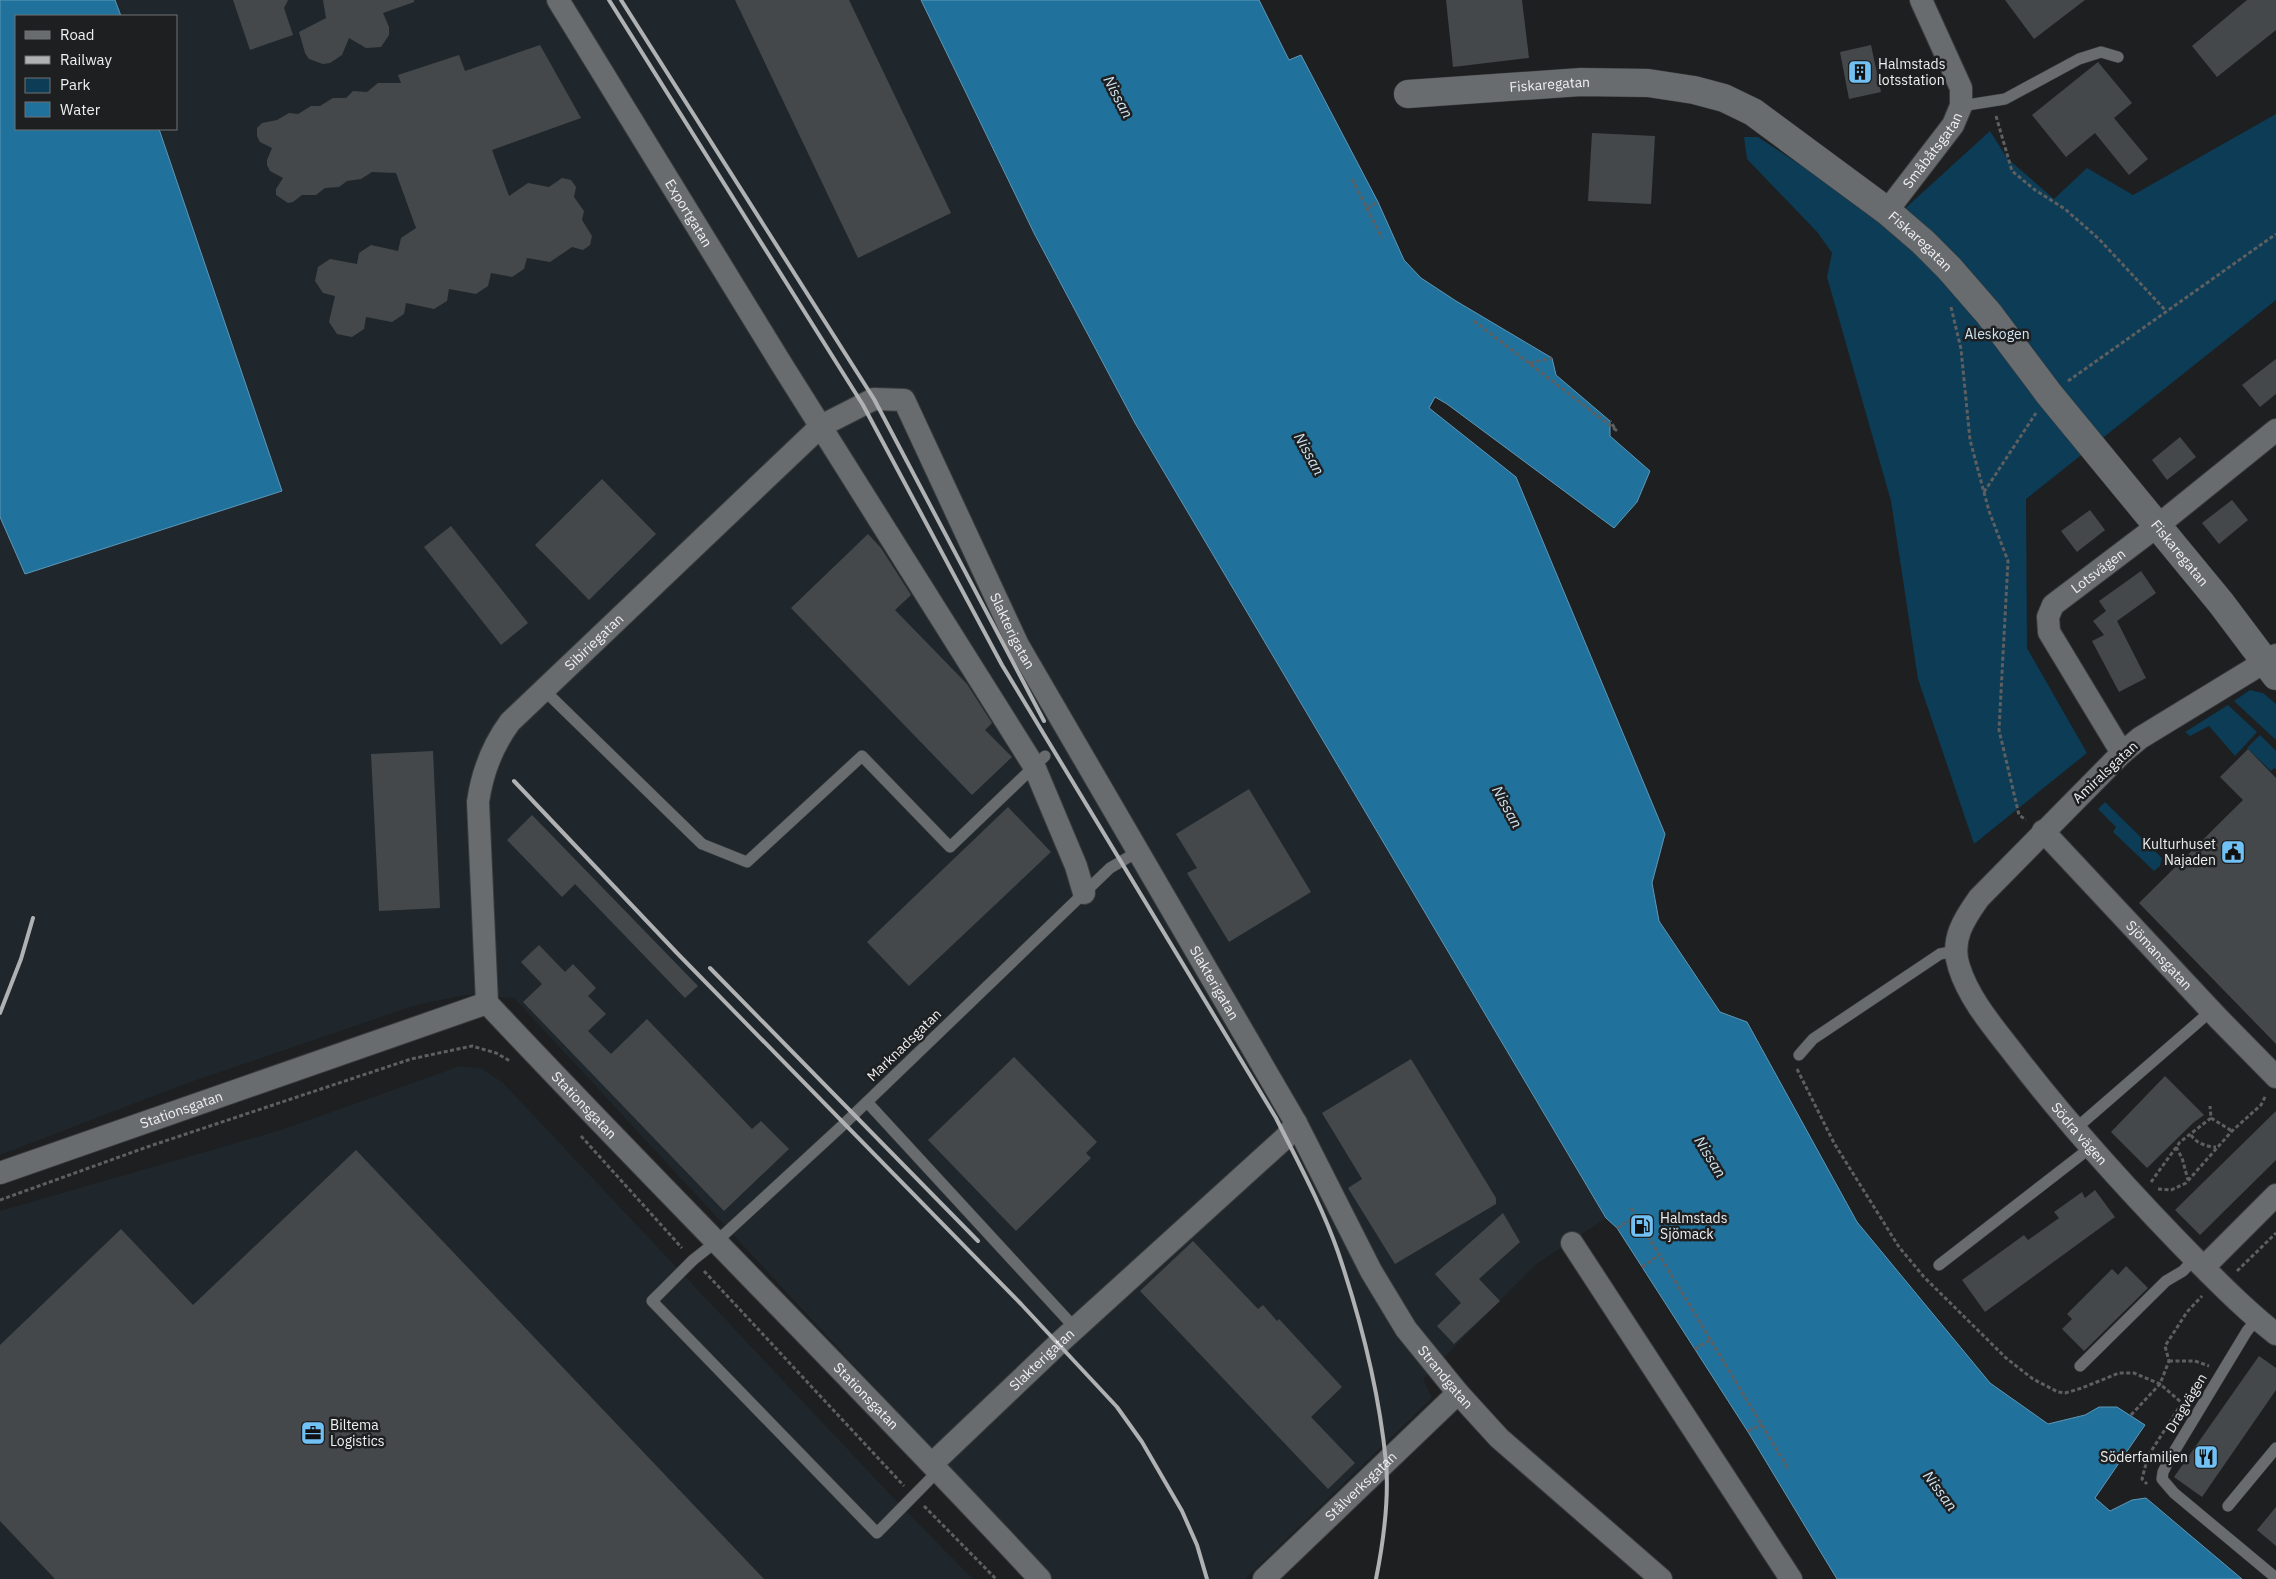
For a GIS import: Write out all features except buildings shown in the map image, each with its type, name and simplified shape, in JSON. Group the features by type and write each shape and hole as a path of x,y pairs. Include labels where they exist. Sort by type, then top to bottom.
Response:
{"street":[{"name":"Exportgatan","path":"558,0 821,426 1040,761 1084,893"},
{"name":"Småbåtsgatan","path":"1887,211 1953,125 1962,106 1961,88 1921,0"},
{"name":"Fiskaregatan","path":"1408,94 1581,82 1648,83 1694,90 1724,98 1753,112 1887,211 1923,242 1954,274 1989,314 2049,394 2156,527 2272,664"},
{"name":"Sibiriegatan","path":"487,1003 478,819 481,782 500,735 510,722 545,691 821,426 874,399 904,400"},
{"name":"Slakterigatan","path":"904,400 1018,645 1139,851 1251,1049 1296,1123 1286,1138 1075,1328 936,1467"},
{"name":"Lotsvägen","path":"2122,753 2049,632 2048,617 2053,605 2156,527 2276,430"},
{"name":"Amiralsgatan","path":"1979,898 2043,831 2122,753 2140,738 2272,664"},
{"name":"Sjömansgatan","path":"2043,831 2211,1011 2276,1077"},
{"name":"Södra vägen","path":"1979,898 1964,919 1958,933 1956,951 1958,966 1979,1006 2074,1130 2199,1263 2214,1289 2276,1334"},
{"name":"Stationsgatan","path":"0,1172 487,1003 717,1241 757,1286 936,1467 1040,1579"},
{"name":"Strandgatan","path":"1296,1123 1371,1271 1406,1329 1458,1393 1499,1438 1661,1579"},
{"path":"2199,1263 2276,1195"},
{"path":"1572,1243 1791,1579"},
{"name":"Stålverksgatan","path":"1264,1579 1458,1393"}],"lane":[{"path":"1962,106 2005,99 2079,58 2101,52 2118,58"},
{"path":"545,691 702,844 748,862 862,756 950,847 1040,761"},
{"name":"Marknadsgatan","path":"914,1496 877,1533 652,1300 693,1260 717,1241 867,1102 1110,868 1139,851"},
{"path":"1799,1055 1813,1039 1932,959 1940,954 1956,951"},
{"path":"2074,1130 2211,1011"},
{"path":"867,1102 1075,1328"},
{"path":"1939,1265 2090,1148"},
{"path":"2080,1366 2166,1281 2199,1263"},
{"name":"Dragvägen","path":"2256,1319 2169,1460 2162,1479 2174,1494 2276,1578"},
{"path":"2228,1506 2276,1448"},
{"path":"914,1496 936,1467"}],"path":[{"path":"1995,115 2012,171 2035,190 2064,209 2099,239 2166,311"},
{"path":"1352,178 1382,238"},
{"path":"1367,208 1378,202"},
{"path":"1984,492 2049,394 2276,234"},
{"path":"1950,302 1962,349 1970,440 1984,492 2008,561 1999,730 2019,815 2043,831"},
{"path":"1474,321 1616,430 1610,420"},
{"path":"1529,364 1552,358"},
{"path":"0,1200 202,1128 411,1059 472,1046 496,1053 516,1064"},
{"path":"1799,1055 1796,1070 1834,1143 1882,1222 1924,1277 2006,1358 2033,1379 2058,1392 2065,1393 2082,1388 2119,1373 2134,1373 2160,1384 2182,1403 2148,1456 2142,1479 2151,1488"},
{"path":"2155,1189 2171,1190 2188,1180 2232,1131 2261,1105 2276,1077"},
{"path":"2210,1106 2211,1118"},
{"path":"2211,1118 2232,1131"},
{"path":"2147,1188 2176,1147 2211,1118"},
{"path":"575,1129 693,1260 914,1496 996,1579"},
{"path":"2191,1135 2194,1140 2210,1147 2217,1147"},
{"path":"2176,1147 2182,1158 2188,1180"},
{"path":"1631,1208 1788,1470"},
{"path":"1617,1228 1636,1217"},
{"path":"2131,1415 2160,1384 2169,1361 2165,1346 2187,1312 2276,1233"},
{"path":"1642,1267 1660,1255"},
{"path":"1695,1349 1710,1340"},
{"path":"2169,1361 2195,1361 2212,1368"},
{"path":"1748,1432 1761,1424"}],"shaded area":[{"path":"115,0 921,0 1034,233 1135,423 1606,1218 1535,1265 1423,1379 1432,1398 1245,1579 1052,1579 514,998 466,995 416,1005 182,1085 0,1155 0,517 25,574 282,491 159,130 178,130 178,15 121,15"},
{"path":"460,1066 483,1069 503,1083 902,1507 973,1579 0,1579 0,1211 281,1130"}],"green space":[{"name":"Aleskogen","path":"2276,114 2276,300 2026,499 2027,648 2087,753 1974,844 1918,679 1891,501 1827,277 1832,253 1818,233 1747,159 1744,137 1758,137 1889,223 1990,131 2007,158 2054,199 2087,168 2133,195"},
{"path":"2250,690 2263,693 2276,704 2276,740 2234,701"},
{"path":"2228,705 2257,732 2235,756 2209,726 2190,736 2185,732"},
{"path":"2260,735 2276,751 2276,769 2274,768 2271,771 2247,748"},
{"path":"2105,802 2162,858 2160,866 2154,871 2113,832 2116,827 2098,809"}],"water":[{"path":"0,0 115,0 121,15 15,15 15,130 159,130 282,491 25,574 0,517"},
{"name":"Nissan","path":"921,0 1259,0 1289,60 1301,55 1378,202 1404,260 1421,278 1552,358 1556,375 1610,421 1610,436 1650,471 1637,502 1614,528 1447,404 1435,397 1429,408 1516,477 1665,834 1652,883 1659,921 1720,1012 1747,1022 1857,1222 1990,1383 2048,1424 2085,1415 2099,1407 2117,1407 2145,1425 2095,1498 2110,1511 2132,1500 2146,1498 2242,1579 1837,1579 1750,1435 1617,1228 1606,1218 1135,423 1034,233"}],"railway":[{"path":"609,0 863,405 1002,665 1276,1118 1309,1184 1338,1252 1368,1356 1379,1409 1386,1462 1387,1491 1383,1536 1376,1579"},
{"path":"621,0 874,399 1044,721"},
{"path":"514,781 677,953 1021,1304 1117,1407 1142,1442 1182,1511 1197,1545 1207,1579"},
{"path":"0,1013 21,959 33,918"},
{"path":"710,968 978,1241"}],"place":[{"name":"Halmstads lotsstation","path":"1860,72"},
{"name":"Kulturhuset Najaden","path":"2233,852"},
{"name":"Halmstads Sjömack","path":"1642,1226"},
{"name":"Biltema Logistics","path":"313,1433"},
{"name":"Söderfamiljen","path":"2206,1457"}]}
